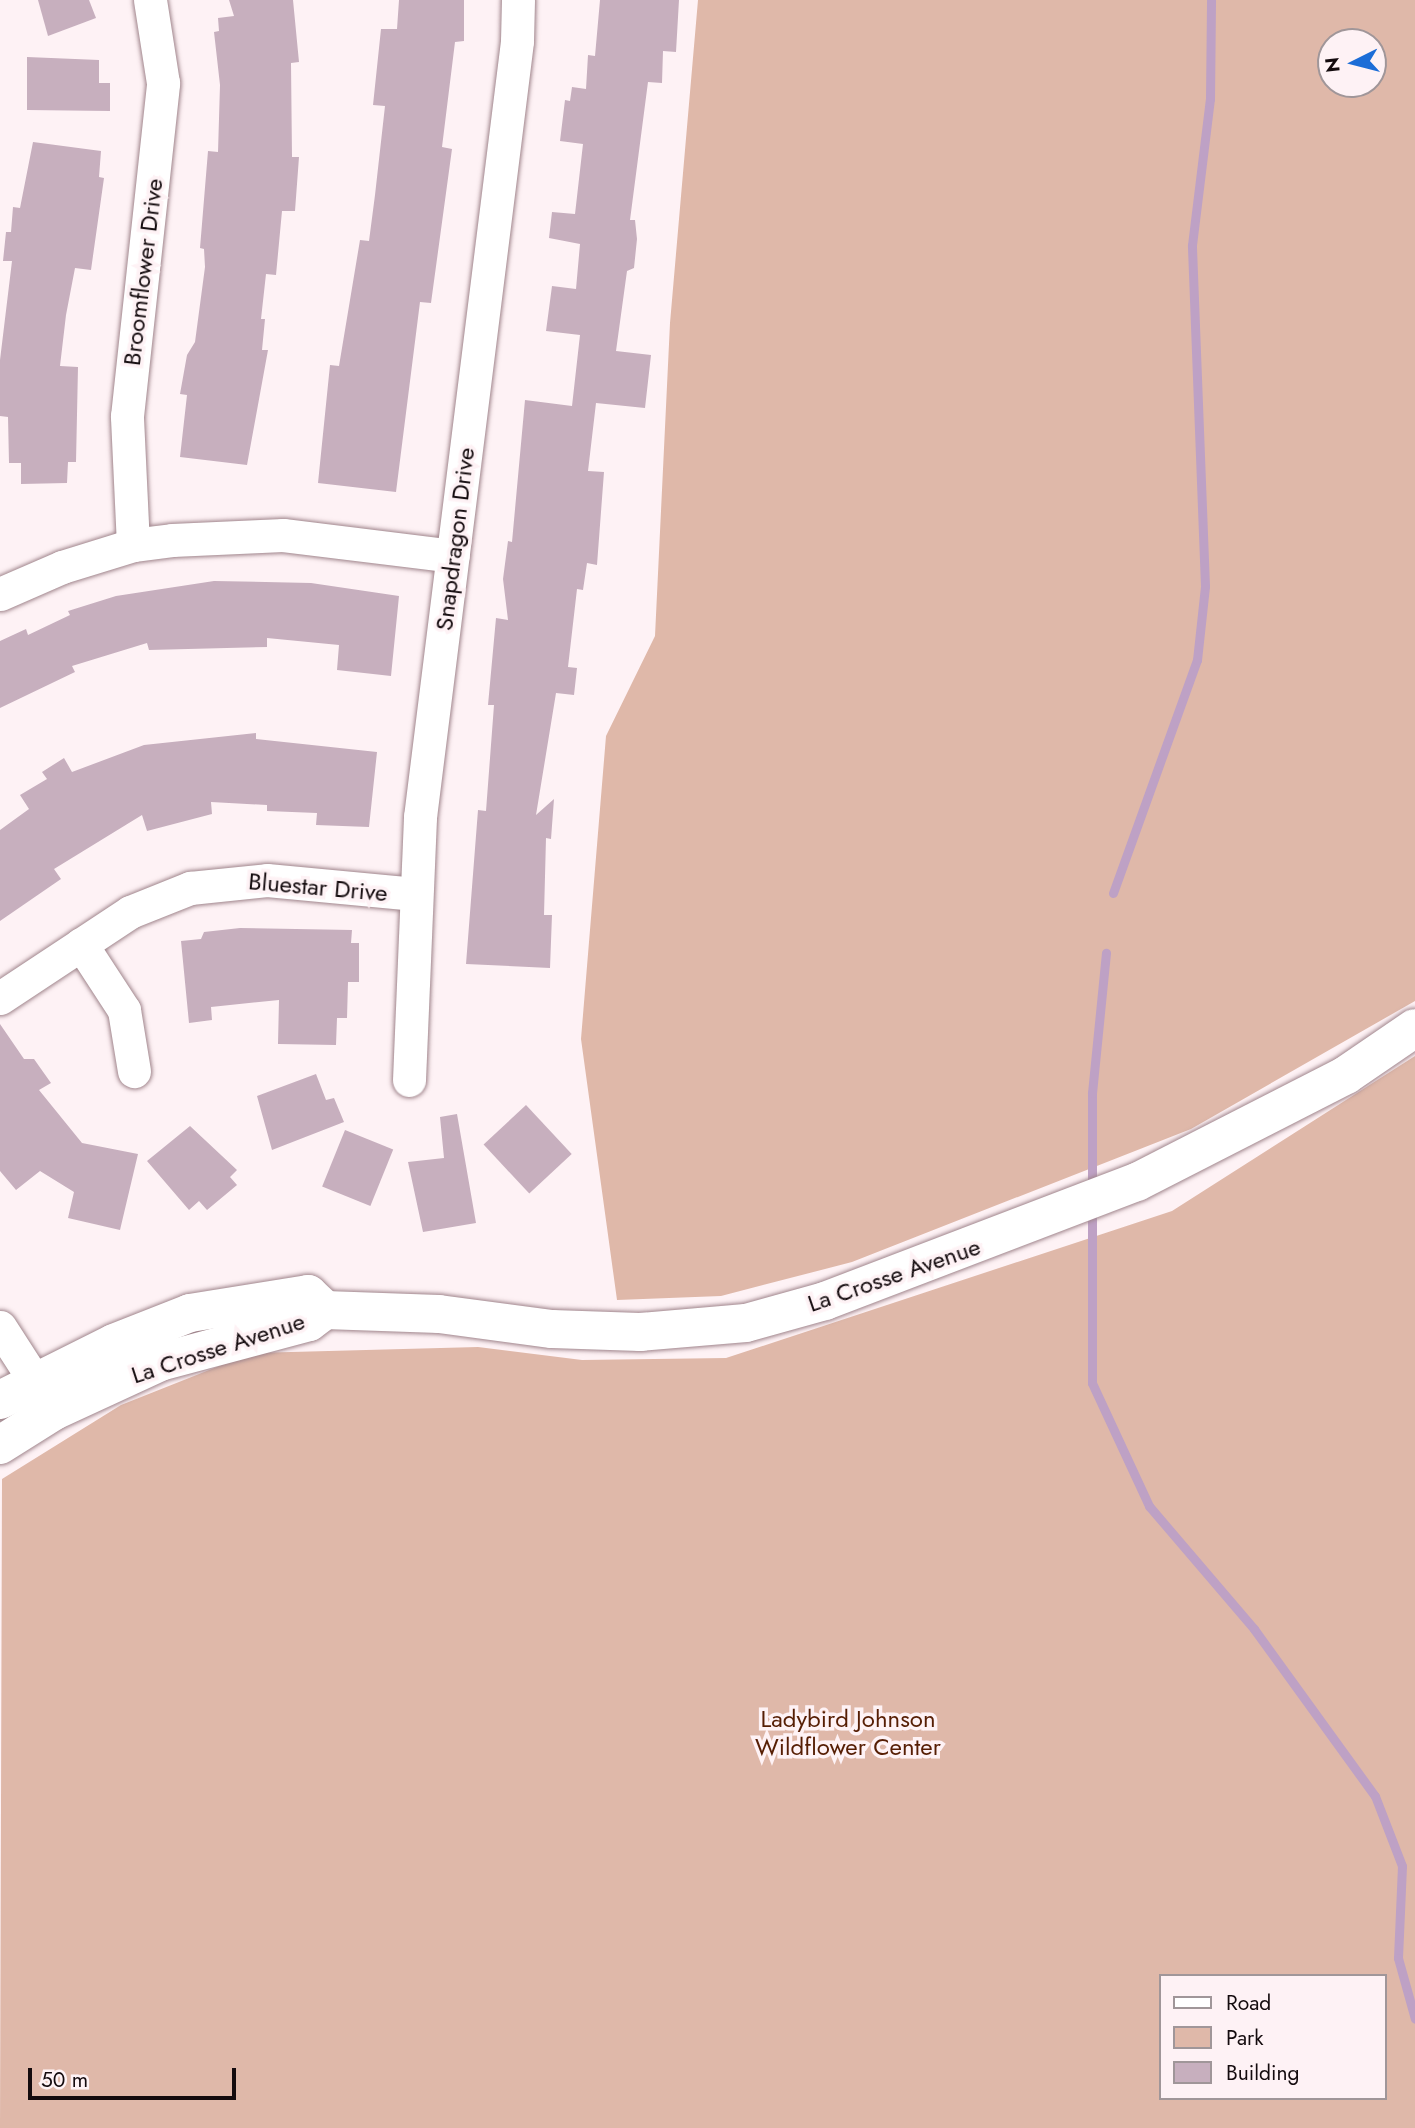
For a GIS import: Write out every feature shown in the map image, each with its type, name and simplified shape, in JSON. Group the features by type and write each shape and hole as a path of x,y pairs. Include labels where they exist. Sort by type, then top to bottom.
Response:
{"street":[{"name":"Broomflower Drive","path":"133,545 127,416 163,83 150,0"},
{"name":"Snapdragon Drive","path":"409,1080 415,894 453,556 516,54 518,0"},
{"path":"0,594 62,567 133,545 202,537 283,536 453,556"},
{"name":"Bluestar Drive","path":"0,998 130,912 190,888 221,882 267,880 415,894"},
{"path":"81,944 124,1010 134,1071"},
{"name":"La Crosse Avenue","path":"0,1400 44,1395 309,1322 326,1310 439,1314 552,1329 698,1331 746,1323 825,1301 1063,1213 1137,1182 1346,1075 1415,1028"},
{"path":"0,1327 44,1395"},
{"name":"La Crosse Avenue","path":"4,1432 44,1395"}],"green space":[{"path":"698,0 1415,0 1415,1001 1191,1129 852,1262 721,1296 617,1300 581,1039 606,736 655,636 670,323"},
{"name":"Ladybird Johnson Wildflower Center","path":"1415,1056 1415,2128 0,2128 2,1479 121,1405 252,1353 478,1347 582,1360 726,1358 1172,1211"}],"building":[{"path":"38,0 89,0 96,18 48,36"},
{"path":"229,0 293,0 299,62 291,63 292,157 299,157 295,211 282,211 276,275 266,274 261,319 265,319 262,350 268,350 247,465 180,457 187,395 180,394 187,355 195,342 205,267 204,249 200,248 208,151 218,152 220,85 214,32 219,31 218,18 234,16"},
{"path":"399,0 464,0 464,41 455,42 442,147 452,149 431,303 420,302 396,492 318,483 330,365 339,366 360,240 369,241 385,106 373,105 381,29 397,29"},
{"path":"600,0 679,0 676,52 663,51 662,83 648,82 630,220 635,220 637,239 634,268 627,271 616,351 651,355 645,408 596,403 588,471 604,472 597,565 587,563 583,590 577,589 568,667 577,668 574,695 556,693 536,815 554,799 551,839 546,838 544,915 552,915 550,968 466,964 478,810 486,811 494,705 488,705 496,618 508,620 503,579 508,541 512,542 525,400 572,406 580,335 546,331 552,286 576,289 580,244 549,238 552,212 575,214 583,144 560,141 565,100 570,101 572,87 586,89 588,55 595,56"},
{"path":"27,57 99,60 99,83 110,83 110,111 27,110"},
{"path":"33,142 101,151 99,177 104,178 91,270 75,268 66,315 60,366 78,367 76,462 68,462 67,483 21,484 21,463 9,463 8,417 0,416 0,360 12,261 3,261 6,232 11,232 13,207 20,208"},
{"path":"214,581 311,583 399,596 391,676 337,670 339,645 267,638 267,647 149,650 147,643 72,666 75,672 0,708 0,641 26,629 28,635 70,615 68,611 116,596"},
{"path":"256,733 256,739 377,752 369,827 316,825 317,813 267,811 267,805 211,802 212,814 147,831 142,815 54,869 61,879 0,921 0,830 29,809 20,795 47,779 42,772 64,758 72,772 144,745"},
{"path":"240,928 352,930 351,943 359,943 359,982 348,982 347,1018 337,1018 336,1045 278,1044 279,1000 211,1007 212,1020 189,1023 181,941 201,939 204,932"},
{"path":"0,1024 24,1059 34,1059 51,1083 39,1090 82,1143 138,1154 120,1230 68,1218 74,1192 40,1171 16,1190 0,1171"},
{"path":"316,1074 326,1100 334,1098 344,1122 272,1150 257,1096"},
{"path":"526,1105 572,1154 529,1194 484,1145"},
{"path":"457,1114 476,1223 423,1232 408,1162 444,1158 440,1117"},
{"path":"190,1126 237,1170 230,1177 237,1185 207,1210 199,1201 189,1210 147,1161"},
{"path":"345,1130 393,1149 370,1206 322,1187"}],"waterway":[{"path":"1113,893 1197,660 1205,586 1192,245 1210,99 1211,0"},
{"path":"1092,1188 1092,1093 1106,953"},
{"path":"1092,1209 1092,1383 1149,1506 1254,1629 1375,1796 1402,1866 1398,1958 1415,2019"}]}
